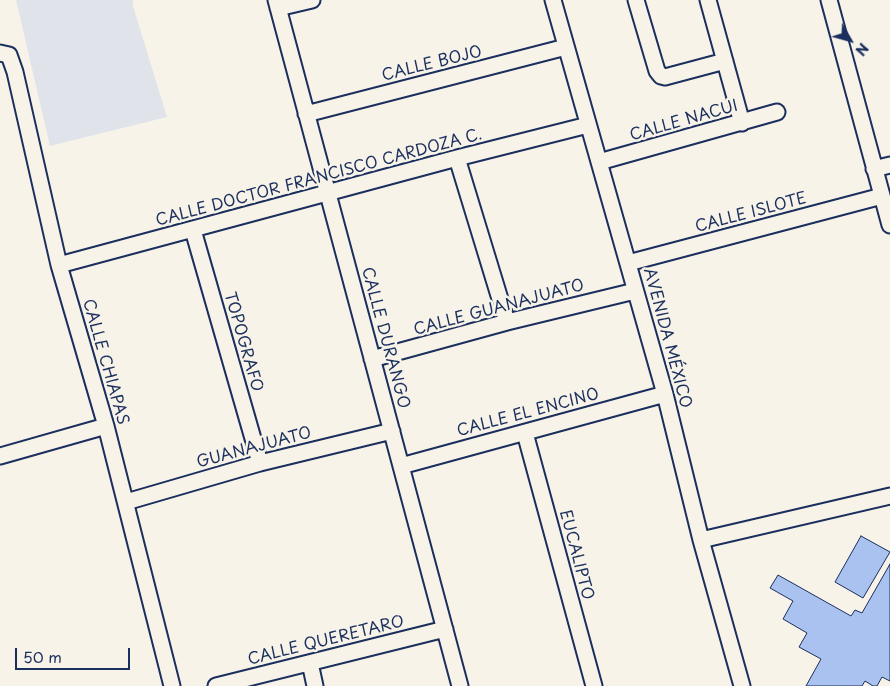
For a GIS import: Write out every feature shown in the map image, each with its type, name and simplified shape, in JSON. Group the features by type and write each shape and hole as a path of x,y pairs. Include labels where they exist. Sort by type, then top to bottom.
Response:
{"street":[{"path":"277,4 312,0"},
{"name":"AVENIDA MÉXICO","path":"553,0 665,394 701,540 742,686"},
{"path":"636,0 657,71 661,76 665,77 725,61"},
{"path":"708,0 742,123"},
{"path":"829,0 890,225"},
{"name":"CALLE DURANGO","path":"277,4 460,686"},
{"name":"CALLE BOJO","path":"306,114 566,47"},
{"name":"CALLE CHIAPAS","path":"0,53 9,55 16,72 59,265 106,426 172,686"},
{"name":"CALLE NACUI","path":"599,162 777,112"},
{"name":"CALLE DOCTOR FRANCISCO CARDOZA C.","path":"59,265 457,158 588,125"},
{"path":"457,158 507,322"},
{"path":"874,169 890,165"},
{"name":"CALLE ISLOTE","path":"628,263 882,196"},
{"name":"TOPOGRAFO","path":"193,230 260,463"},
{"name":"CALLE GUANAJUATO","path":"372,359 507,322 635,291"},
{"name":"CALLE EL ENCINO","path":"401,466 665,394"},
{"path":"0,456 106,426"},
{"name":"GUANAJUATO","path":"126,502 260,463 392,431"},
{"name":"EUCALIPTO","path":"524,433 594,686"},
{"path":"701,540 890,496"},
{"name":"CALLE QUERETARO","path":"216,686 445,629"},
{"path":"310,663 316,686"}],"shaded area":[{"path":"16,0 133,0 133,6 167,117 50,146"}],"building":[{"path":"861,536 890,552 863,598 835,582"},
{"path":"890,564 890,681 882,677 877,686 873,686 865,681 862,686 806,686 821,659 799,647 807,633 783,619 793,601 770,588 778,575 851,616 855,610 862,613"}]}
